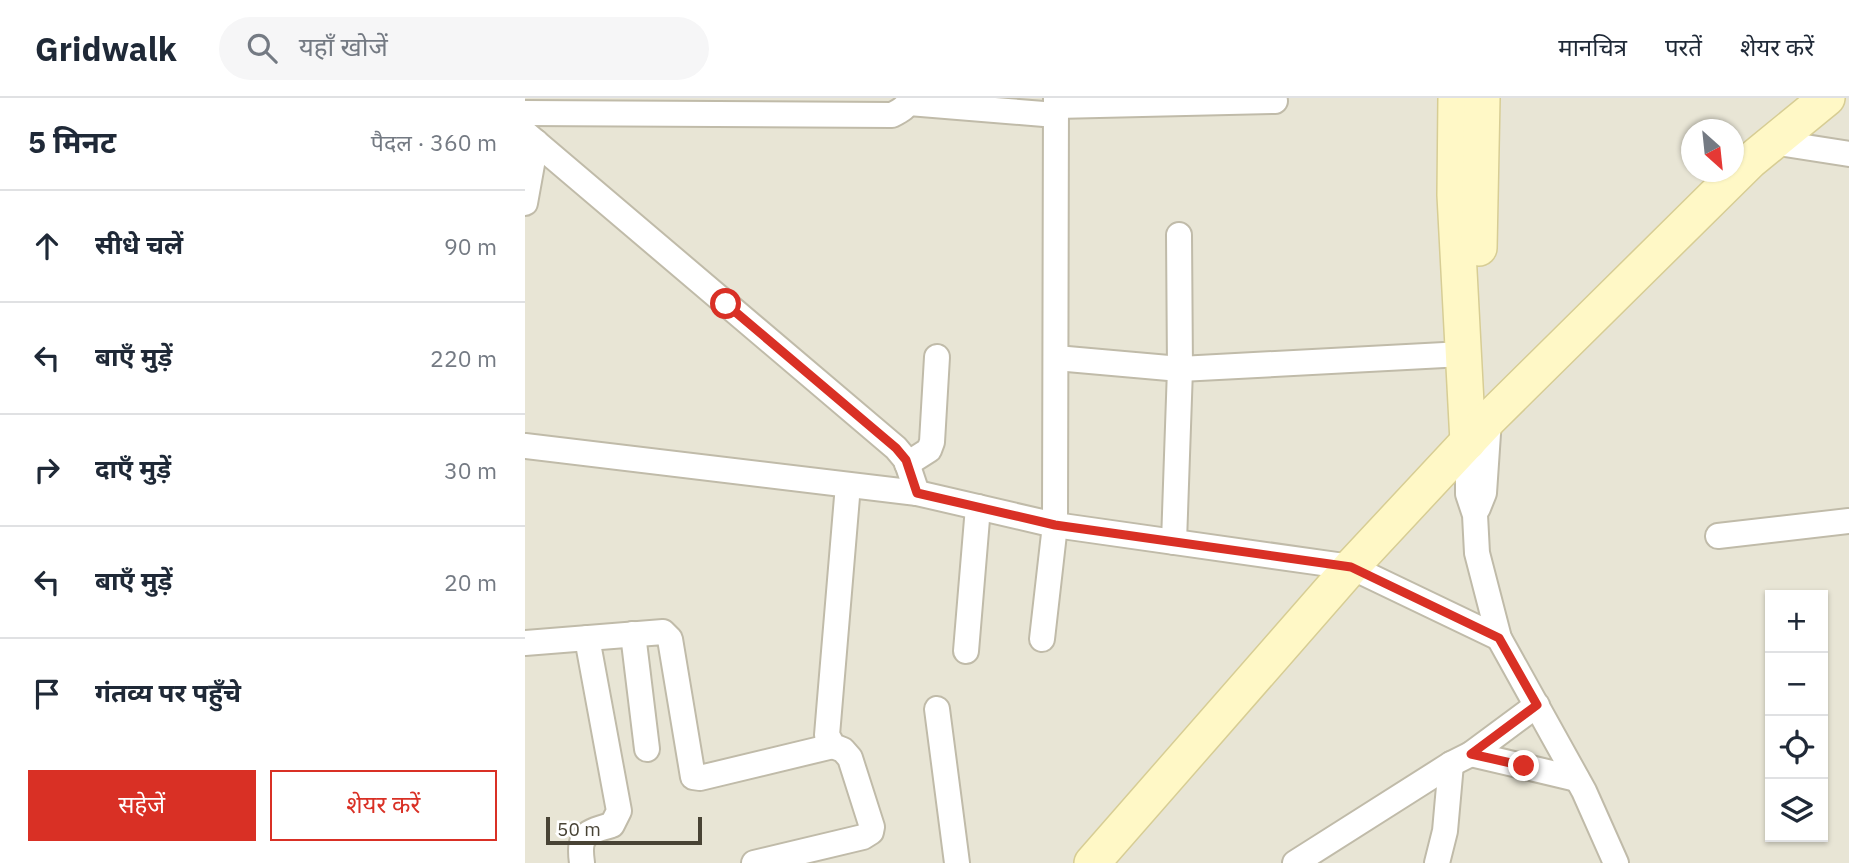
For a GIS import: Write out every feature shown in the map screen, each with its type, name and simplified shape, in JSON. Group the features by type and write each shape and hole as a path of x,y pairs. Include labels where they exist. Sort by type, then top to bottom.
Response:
{"main road":[{"path":"1456,98 1455,195 1463,354 1478,430"},
{"path":"1478,430 1478,237 1482,98"},
{"path":"1092,863 1351,567 1478,430 1750,161 1827,98"}],"street":[{"path":"537,108 748,106 892,115 910,101 1056,106 1210,100 1275,101"},
{"path":"1042,639 1055,525 1056,106"},
{"path":"525,203 530,138"},
{"path":"530,138 896,448 907,464 917,493"},
{"path":"1773,142 1849,154"},
{"path":"1174,541 1180,369 1179,235"},
{"path":"1056,358 1180,369 1463,354"},
{"path":"907,464 929,450 932,442 937,357"},
{"path":"1478,430 1468,494 1475,515 1479,565 1499,638 1577,779 1616,863"},
{"path":"525,446 917,493 1055,525 1351,567 1499,638"},
{"path":"833,746 827,735 848,485"},
{"path":"966,651 978,507"},
{"path":"1718,536 1849,521"},
{"path":"525,643 663,632 670,639 693,777 700,778 833,746 843,750 850,758 871,822 871,832 863,837 754,863"},
{"path":"633,634 647,749"},
{"path":"582,863 580,848 585,835 612,825 619,811 587,638"},
{"path":"1295,863 1461,759 1537,705"},
{"path":"937,709 957,863"},
{"path":"1461,759 1577,779"},
{"path":"1437,863 1461,759"}],"shaded area":[{"path":"525,98 1849,98 1849,863 525,863"}],"route":[{"path":"726,304 896,448 906,460 917,493 1055,525 1351,567 1499,638 1537,705 1471,754 1524,766"}]}
